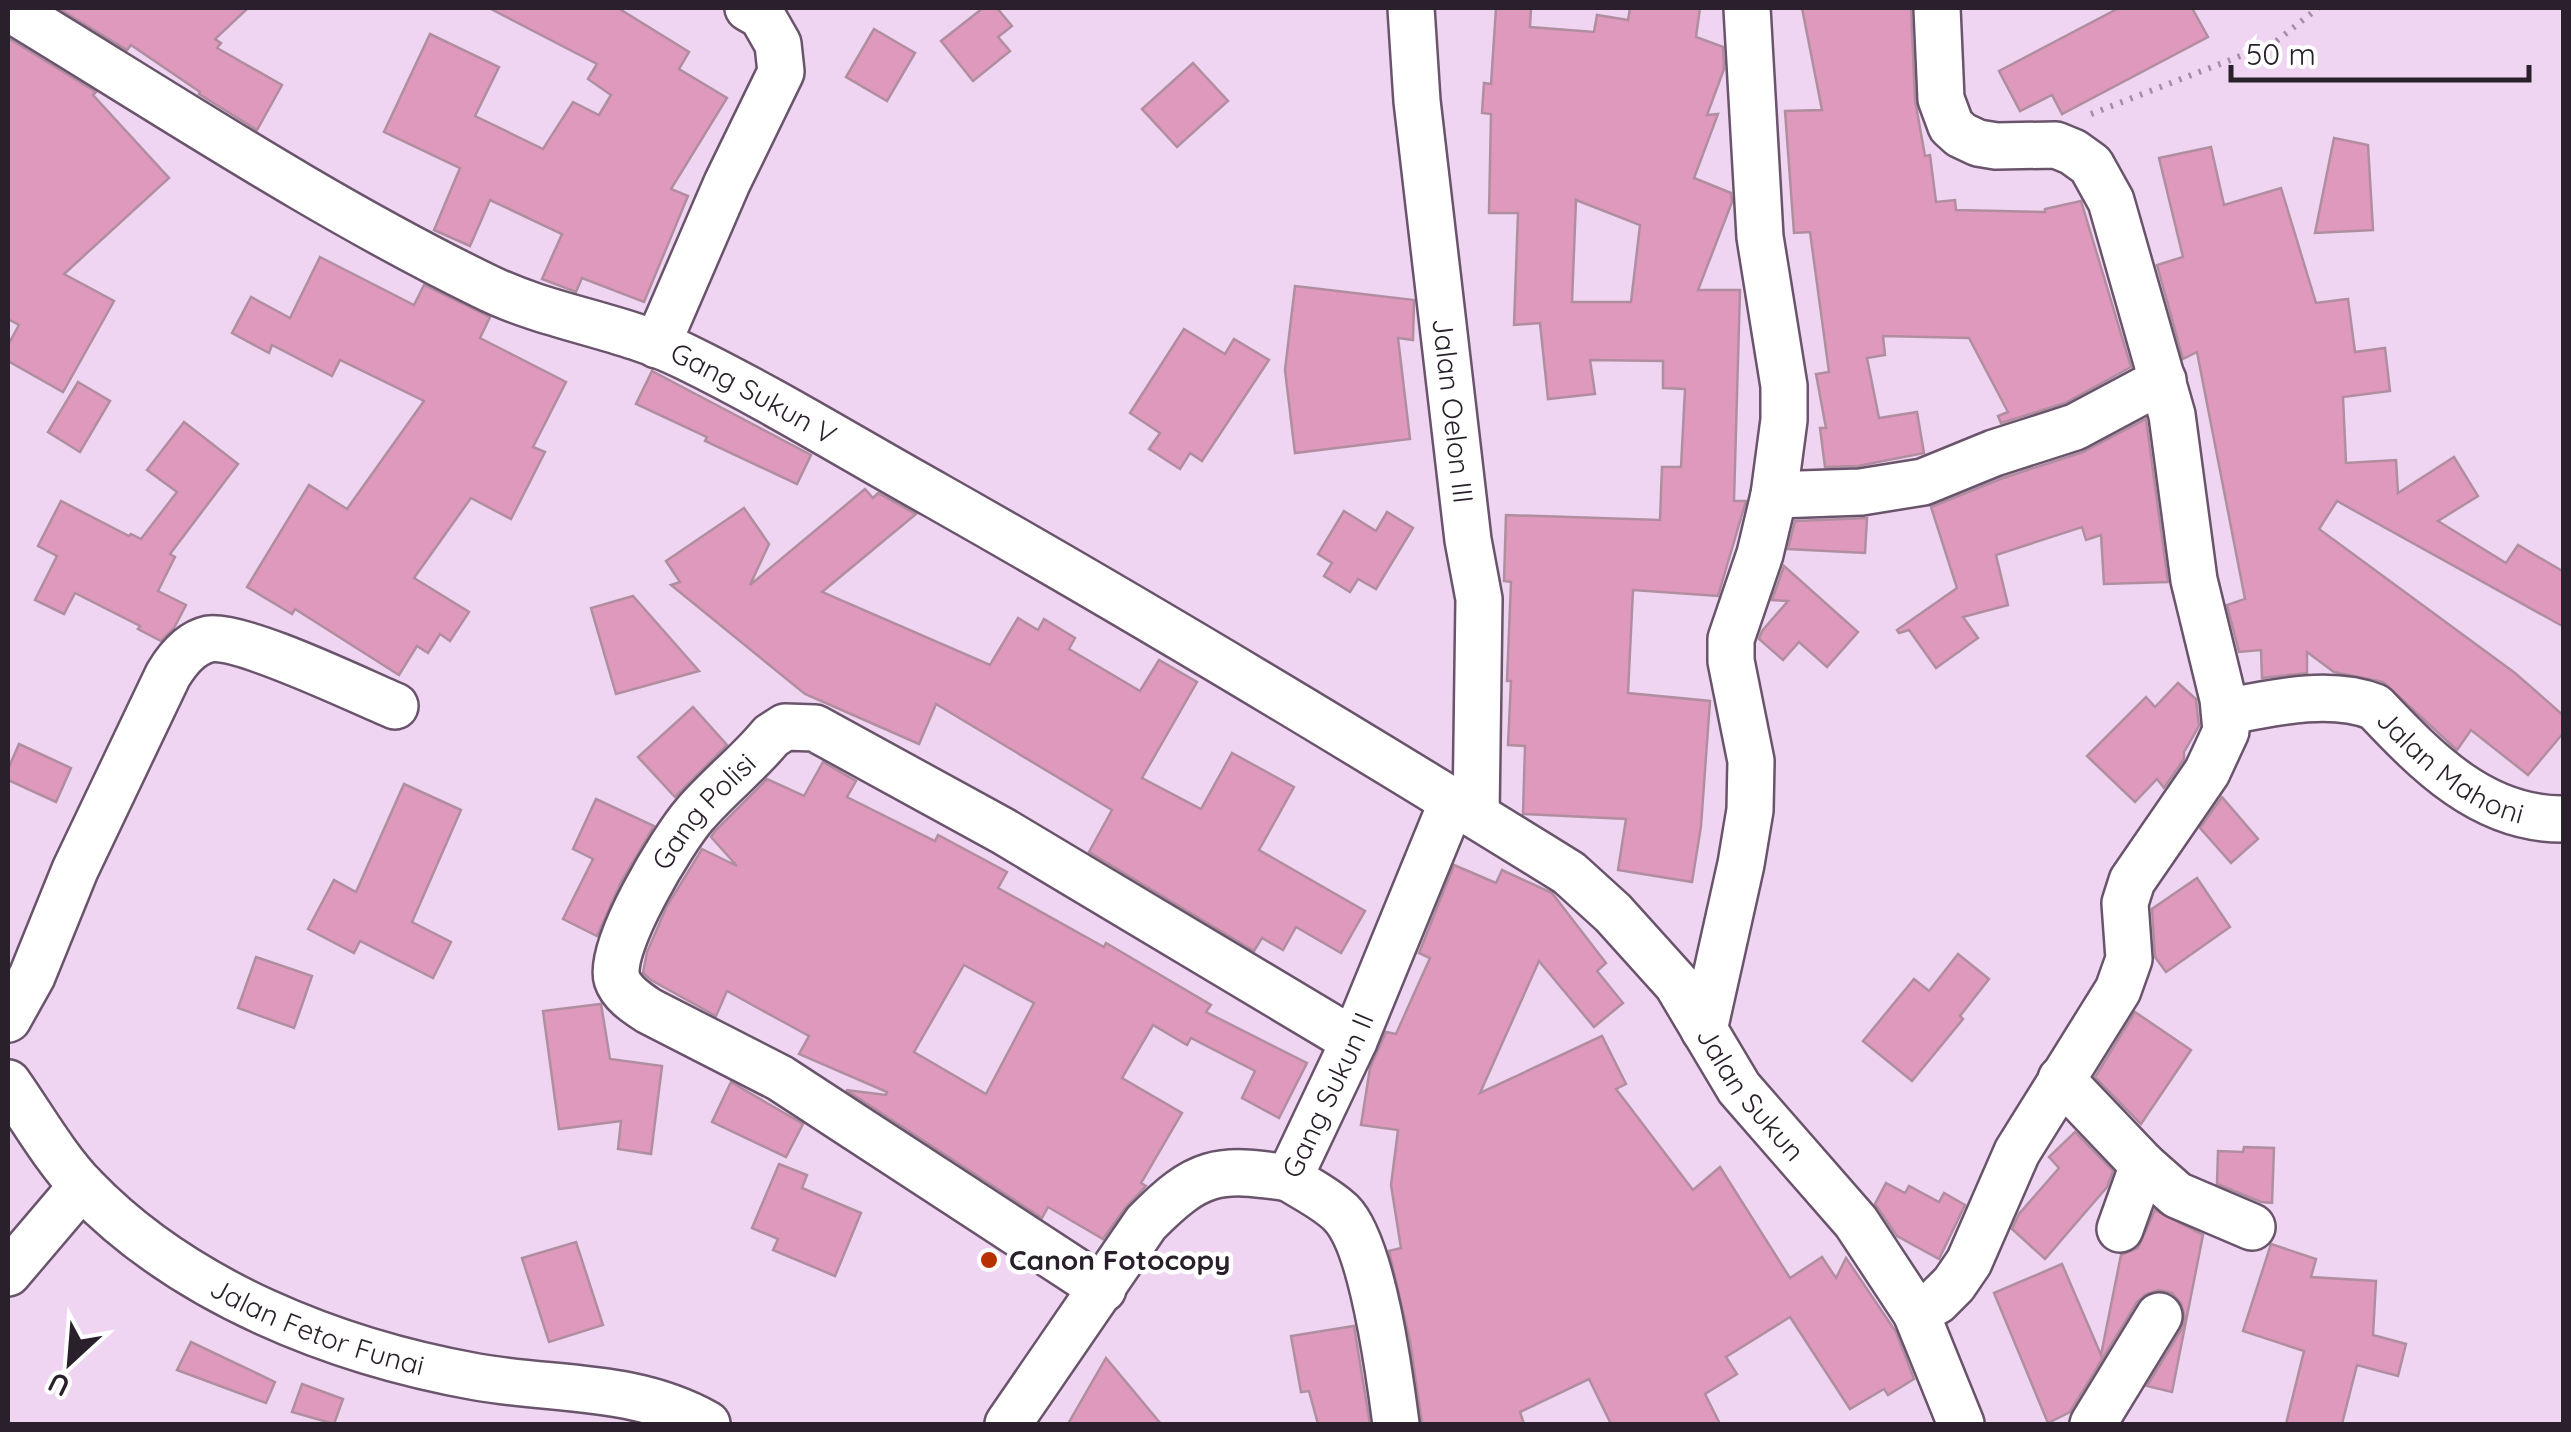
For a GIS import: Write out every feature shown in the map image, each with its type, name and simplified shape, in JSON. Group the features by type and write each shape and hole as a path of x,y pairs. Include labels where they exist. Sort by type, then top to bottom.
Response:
{"street":[{"path":"657,345 727,184 782,72 778,44 762,16 748,8"},
{"name":"Jalan Oelon III","path":"1412,8 1420,120 1468,540 1479,599 1464,809"},
{"path":"1704,1030 1750,810 1751,760 1731,661 1731,639 1760,554 1774,495 1784,420 1784,386 1760,238 1747,8"},
{"path":"1916,1313 1954,1284 1969,1262 2017,1152 2124,976 2129,959 2125,902 2132,881 2207,772 2226,730 2194,580 2172,415 2122,232 2100,178 2091,165 2072,152 2034,142 1996,146 1978,142 1952,126 1941,99 1937,8"},
{"name":"Gang Sukun V","path":"11,10 366,225 486,288 540,310 623,332 684,355 766,400 1098,587 1464,809"},
{"path":"1774,495 1861,492 1923,482 2075,427 2163,380"},
{"path":"8,1018 32,976 76,870 168,674 188,650 209,639 241,642 395,706"},
{"name":"Jalan Mahoni","path":"2225,712 2310,700 2366,704 2375,707 2421,755 2463,788 2510,811 2553,819"},
{"name":"Gang Polisi","path":"1103,1289 780,1078 650,1012 631,999 618,981 616,963 621,943 667,855 693,816 771,736 786,726 815,728 1003,831 1354,1041"},
{"name":"Jalan Sukun","path":"1464,809 1569,873 1613,913 1677,984 1739,1088 1856,1222 1916,1313 1961,1424"},
{"name":"Gang Sukun II","path":"1008,1424 1146,1223 1174,1194 1197,1179 1220,1173 1252,1172 1289,1178 1464,809"},
{"path":"2061,1079 2143,1166 2177,1195 2252,1227"},
{"name":"Jalan Fetor Funai","path":"8,1084 82,1186 144,1242 250,1306 356,1349 478,1377 630,1394 685,1412 706,1424"},
{"path":"2120,1229 2143,1166"},
{"path":"1289,1178 1343,1214 1356,1237 1390,1371 1396,1424"},
{"path":"8,1273 82,1186"},
{"path":"2094,1424 2158,1316"}],"path":[{"path":"2034,142 2110,106 2274,43 2318,8"}],"building":[{"path":"58,8 248,8 215,39 221,43 217,48 282,85 257,130 131,45 127,50"},
{"path":"489,8 618,8 689,52 679,69 727,98 671,189 688,196 644,302 582,278 576,292 542,279 562,234 490,200 470,246 434,230 460,168 384,132 430,34 499,67 475,116 543,149 573,102 599,115 611,95 588,79 597,64"},
{"path":"983,8 997,8 1012,26 998,37 1010,51 973,81 941,41"},
{"path":"1496,8 1531,8 1530,27 1594,32 1597,15 1628,20 1630,8 1700,8 1696,37 1723,47 1724,69 1707,115 1718,114 1694,178 1731,193 1732,202 1698,290 1740,290 1734,501 1746,501 1718,596 1633,590 1628,693 1710,701 1701,826 1692,882 1618,870 1626,819 1523,814 1525,746 1508,745 1511,582 1504,581 1506,515 1660,520 1662,467 1681,467 1685,389 1663,388 1663,361 1590,360 1595,394 1548,399 1540,323 1514,325 1518,213 1489,213 1491,114 1482,113 1484,83 1491,84","holes":["1576,200 1640,225 1631,302 1572,302"]},
{"path":"1802,8 1911,8 1915,100 1925,156 1930,155 1936,202 1955,200 1956,210 2045,212 2081,201 2131,367 2065,403 2001,423 1998,416 2008,412 1969,338 1883,336 1885,355 1867,358 1879,418 1917,412 1924,453 1858,466 1825,467 1820,428 1826,428 1816,374 1829,372 1810,232 1794,233 1785,111 1822,110"},
{"path":"2119,8 2192,8 2208,37 2062,114 2052,95 2020,111 1999,71"},
{"path":"874,29 915,53 887,101 846,77"},
{"path":"8,38 96,92 93,95 169,178 64,274 114,301 63,392 8,361 8,345 19,325 8,319"},
{"path":"1193,63 1228,101 1177,147 1142,109"},
{"path":"2334,138 2368,145 2373,230 2315,233"},
{"path":"2211,147 2224,205 2281,188 2316,303 2348,299 2355,352 2385,348 2390,391 2343,397 2346,463 2396,460 2398,493 2454,457 2478,496 2438,521 2506,563 2518,545 2564,572 2564,627 2337,501 2319,529 2515,673 2564,716 2564,732 2528,775 2471,730 2457,750 2383,682 2334,672 2307,652 2307,673 2262,678 2261,650 2239,652 2227,605 2245,599 2197,352 2183,359 2157,265 2183,257 2159,158"},
{"path":"320,257 414,305 424,285 490,317 480,338 566,382 533,447 545,452 511,519 471,498 414,578 469,612 450,641 440,634 428,653 417,646 399,675 295,609 292,614 247,587 309,485 347,509 424,401 340,360 332,376 272,345 269,353 232,333 251,297 290,318"},
{"path":"1295,286 1414,300 1413,340 1398,338 1410,439 1295,453 1285,370"},
{"path":"1184,329 1225,354 1234,339 1269,360 1202,461 1190,453 1180,469 1149,449 1160,433 1130,413"},
{"path":"652,371 811,455 797,484 636,404"},
{"path":"78,382 110,401 80,452 48,432"},
{"path":"2146,419 2168,582 2104,584 2101,535 2086,540 2082,527 1996,555 2008,605 1963,617 1978,638 1936,668 1909,630 1899,633 1897,630 1957,588 1931,507 2083,452"},
{"path":"184,422 238,464 170,554 175,557 158,591 186,605 174,628 161,641 75,593 64,614 35,600 57,556 38,546 61,501 141,539 177,492 147,470"},
{"path":"865,489 873,498 878,493 916,514 822,592 990,665 1018,618 1038,630 1044,619 1075,638 1069,649 1140,691 1159,660 1197,682 1142,778 1201,809 1232,753 1294,787 1259,850 1365,911 1341,953 1296,927 1283,950 1262,938 1254,951 1089,852 1112,810 936,704 919,744 805,694 671,585 680,582 666,561 744,508 769,544 750,585"},
{"path":"1344,511 1376,531 1387,512 1413,528 1376,589 1358,579 1350,592 1324,576 1332,563 1318,554"},
{"path":"1867,518 1865,553 1788,549 1795,521"},
{"path":"1784,566 1858,632 1827,667 1799,642 1783,660 1759,639 1788,601 1772,600"},
{"path":"633,596 699,671 616,694 591,608"},
{"path":"2178,683 2196,699 2199,726 2184,759 2164,788 2157,779 2135,802 2087,756 2146,697 2155,707"},
{"path":"693,707 727,745 675,797 638,757"},
{"path":"19,744 71,768 56,802 8,780 8,769"},
{"path":"823,762 856,781 847,797 935,841 938,835 1007,872 998,888 1104,947 1106,943 1211,1005 1206,1012 1307,1063 1279,1118 1242,1098 1255,1071 1191,1038 1187,1045 1153,1025 1122,1078 1182,1113 1141,1183 1146,1186 1103,1239 1048,1207 1042,1218 846,1090 886,1095 887,1092 799,1054 809,1036 727,991 716,1016 651,980 643,973 647,952 667,906 702,849 737,866 711,837 715,831 767,779 804,796","holes":["964,965 1034,1003 986,1094 914,1052"]},
{"path":"404,784 461,810 412,922 451,942 433,978 360,941 354,953 308,929 334,880 356,892"},
{"path":"2222,797 2258,839 2231,863 2200,828"},
{"path":"596,799 654,826 621,882 597,936 563,919 593,859 573,849"},
{"path":"1454,865 1496,883 1502,870 1552,893 1606,963 1597,971 1623,1003 1594,1027 1539,961 1480,1093 1602,1036 1626,1084 1616,1089 1693,1190 1720,1167 1790,1278 1822,1257 1836,1278 1846,1258 1896,1332 1914,1379 1888,1395 1884,1389 1850,1409 1790,1317 1726,1357 1737,1374 1705,1394 1720,1424 1611,1424 1589,1379 1520,1412 1524,1424 1422,1424 1410,1341 1389,1251 1401,1248 1391,1185 1398,1130 1361,1125 1370,1068 1386,1032 1396,1034 1430,958 1419,953"},
{"path":"2197,878 2230,927 2166,972 2155,957 2152,909"},
{"path":"1958,954 1989,979 1960,1016 1963,1019 1912,1081 1863,1041 1914,979 1929,991"},
{"path":"256,957 312,976 294,1028 238,1008"},
{"path":"601,1004 610,1059 662,1066 651,1154 618,1149 621,1121 559,1129 543,1011"},
{"path":"2135,1012 2191,1050 2141,1124 2095,1077"},
{"path":"731,1082 803,1124 786,1157 712,1122"},
{"path":"2075,1132 2113,1171 2107,1187 2045,1259 2012,1229 2019,1214 2059,1168 2049,1157"},
{"path":"2244,1147 2274,1148 2272,1203 2217,1184 2218,1151 2243,1152"},
{"path":"779,1164 807,1175 802,1188 861,1213 835,1276 773,1250 778,1239 752,1228"},
{"path":"1886,1183 1905,1193 1909,1186 1939,1202 1944,1193 1965,1205 1939,1259 1897,1236 1875,1204"},
{"path":"2155,1210 2203,1235 2172,1392 2147,1386 2185,1318 2181,1303 2172,1293 2159,1290 2137,1302 2070,1412 2048,1423 1994,1293 2062,1264 2101,1355 2121,1255 2138,1248"},
{"path":"576,1242 603,1325 549,1342 522,1258"},
{"path":"2271,1244 2316,1259 2311,1277 2376,1281 2373,1335 2406,1344 2398,1376 2357,1365 2342,1424 2286,1424 2304,1351 2243,1331"},
{"path":"1354,1326 1370,1424 1318,1424 1309,1391 1301,1392 1291,1336"},
{"path":"191,1342 275,1382 266,1403 177,1370"},
{"path":"1106,1358 1161,1424 1068,1424"},
{"path":"302,1384 343,1399 334,1424 292,1412"}],"place":[{"name":"Canon Fotocopy","path":"989,1260"}]}
